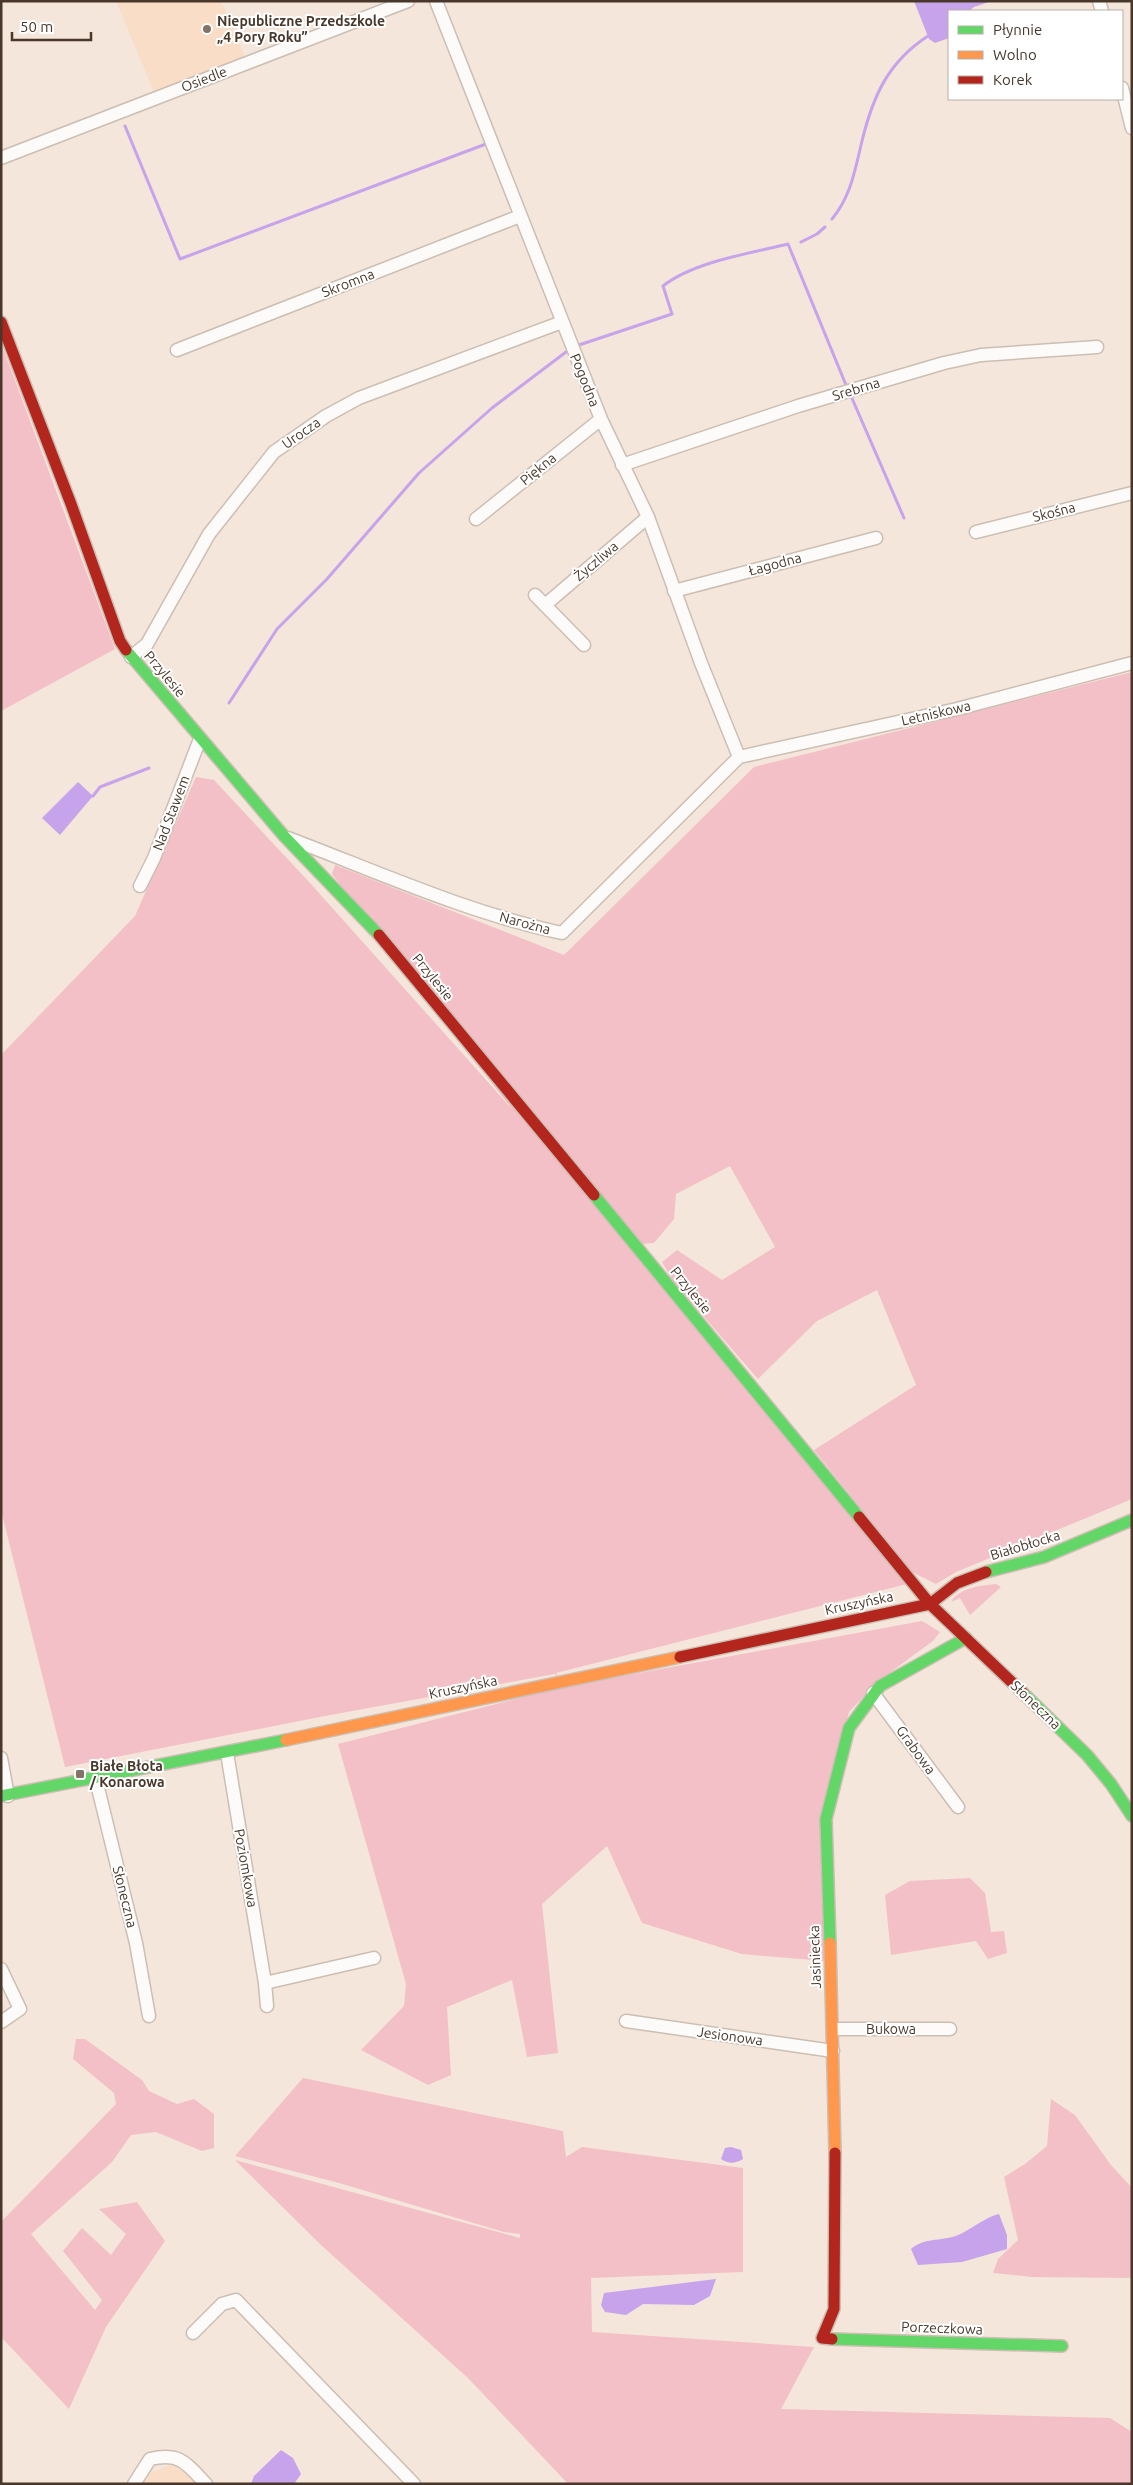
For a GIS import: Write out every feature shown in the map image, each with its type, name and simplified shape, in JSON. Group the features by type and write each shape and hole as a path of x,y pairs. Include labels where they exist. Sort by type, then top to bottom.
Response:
{"street":[{"name":"Osiedle","path":"1,158 378,6 408,1"},
{"name":"Pogodna","path":"436,1 601,419 648,517 674,591 738,757"},
{"path":"1123,92 1132,128"},
{"name":"Skromna","path":"177,350 520,216"},
{"name":"Przylesie","path":"1,322 120,641 131,657 284,836 389,946 930,1604"},
{"name":"Urocza","path":"131,657 147,644 209,534 274,452 326,416 359,398 562,322"},
{"name":"Srebrna","path":"622,464 798,406 944,363 981,355 1097,347"},
{"name":"Piękna","path":"476,519 601,419"},
{"name":"Skośna","path":"976,532 1132,493"},
{"name":"Życzliwa","path":"545,605 648,517"},
{"name":"Łagodna","path":"674,591 876,538"},
{"path":"535,595 584,645"},
{"name":"Letniskowa","path":"738,757 957,709 1132,663"},
{"name":"Nad Stawem","path":"140,886 154,858 200,739"},
{"name":"Narożna","path":"284,836 449,900 531,926 562,933 738,757"},
{"name":"Białobłocka","path":"930,1604 973,1575 1044,1557 1132,1520"},
{"name":"Słoneczna","path":"930,1604 1087,1755 1111,1784 1132,1816"},
{"name":"Kruszyńska","path":"4,1796 96,1780 227,1753 930,1604"},
{"name":"Jasiniecka","path":"822,2338 834,2309 836,2270 834,2051 826,1818 848,1728 873,1693 880,1686 966,1638"},
{"name":"Grabowa","path":"873,1693 958,1807"},
{"name":"Poziomkowa","path":"227,1753 265,1983 267,2006"},
{"path":"1,1758 4,1796"},
{"name":"Słoneczna","path":"96,1780 136,1943 148,2016"},
{"path":"265,1983 374,1958"},
{"path":"1,1969 20,2009 1,2022"},
{"name":"Jesionowa","path":"626,2021 834,2051"},
{"name":"Bukowa","path":"833,2029 950,2029"},
{"path":"193,2333 222,2304 236,2300 414,2484"},
{"name":"Porzeczkowa","path":"822,2338 1062,2346"},
{"path":"134,2484 150,2459 167,2455 186,2463 206,2484"}],"shaded area":[{"path":"116,1 221,1 245,57 154,92"},
{"path":"914,1 992,1 970,10 948,10 948,38 935,43 929,39"},
{"path":"1,343 115,649 1,711"},
{"path":"1132,672 1132,1499 956,1572 936,1584 912,1572 814,1450 916,1385 877,1290 817,1321 758,1379 673,1281 662,1262 677,1250 722,1280 775,1247 730,1166 676,1194 674,1219 654,1243 641,1244 907,1584 556,1673 563,1687 555,1674 325,1716 65,1767 1,1510 1,1055 135,916 196,777 214,780 310,883 512,1109 332,874 335,865 564,955 754,767"},
{"path":"78,782 93,796 60,835 42,818"},
{"path":"996,1584 1001,1587 970,1615 960,1598 951,1602 965,1590"},
{"path":"922,1621 940,1632 933,1641 877,1682 849,1712 822,1819 824,1961 742,1954 642,1923 607,1846 542,1904 558,2053 527,2057 512,1980 447,2007 451,2075 428,2085 361,2050 404,2006 406,1984 338,1744 563,1687"},
{"path":"970,1878 985,1893 991,1932 1004,1931 1007,1953 988,1959 976,1941 891,1955 885,1895 910,1881"},
{"path":"76,2039 85,2039 142,2080 149,2091 177,2104 194,2099 214,2114 214,2148 202,2151 156,2132 131,2135 112,2162 31,2234 95,2310 102,2300 63,2251 82,2228 111,2255 126,2234 99,2209 137,2202 165,2241 106,2327 69,2409 1,2337 1,2222 116,2104 114,2093 73,2059"},
{"path":"303,2078 563,2131 566,2157 582,2147 743,2168 743,2272 591,2278 592,2332 814,2347 781,2409 1110,2418 1132,2432 1132,2484 568,2484 469,2379 321,2245 235,2160 520,2238 520,2234 504,2232 339,2183 235,2156"},
{"path":"1051,2099 1075,2115 1111,2165 1132,2188 1132,2278 1032,2277 993,2273 998,2259 1018,2240 1004,2177 1025,2164 1047,2146"},
{"path":"731,2147 741,2150 743,2159 732,2163 721,2159 725,2148"},
{"path":"999,2214 1007,2235 1007,2249 962,2262 918,2265 911,2249 916,2245 956,2236"},
{"path":"716,2279 710,2296 694,2305 643,2304 626,2315 605,2312 601,2305 604,2293"},
{"path":"281,2450 293,2458 301,2474 294,2484 251,2484 254,2476"},
{"path":"173,2464 198,2484 144,2484 150,2473"}],"waterway":[{"path":"832,219 848,192 871,109 884,81 902,57 928,36"},
{"path":"125,126 180,259 486,144"},
{"path":"801,242 817,234 825,227"},
{"path":"579,345 672,314 663,286 675,278 723,259 788,244 846,385"},
{"path":"229,703 277,629 327,579 419,473 492,408 566,352"},
{"path":"851,396 904,518"},
{"path":"93,796 100,787 149,768"}],"traffic: fast":[{"path":"126,650 284,836 379,935"},
{"path":"594,1195 859,1517"},
{"path":"986,1572 1044,1557 1132,1520"},
{"path":"830,1943 826,1819 849,1728 880,1686 966,1638"},
{"path":"1023,1693 1087,1755 1111,1784 1132,1816"},
{"path":"1,1796 286,1740"},
{"path":"832,2339 1062,2346"}],"traffic: slow":[{"path":"286,1740 680,1657"},
{"path":"830,1943 835,2153"}],"traffic: jam":[{"path":"1,322 71,504 120,641 126,650"},
{"path":"379,935 594,1195"},
{"path":"859,1517 930,1604 1023,1693"},
{"path":"680,1657 930,1604 957,1583 986,1572"},
{"path":"832,2339 822,2338 834,2309 835,2153"}],"place":[{"name":"Niepubliczne Przedszkole „4 Pory Roku”","path":"207,29"},
{"name":"Białe Błota / Konarowa","path":"80,1774"}]}
